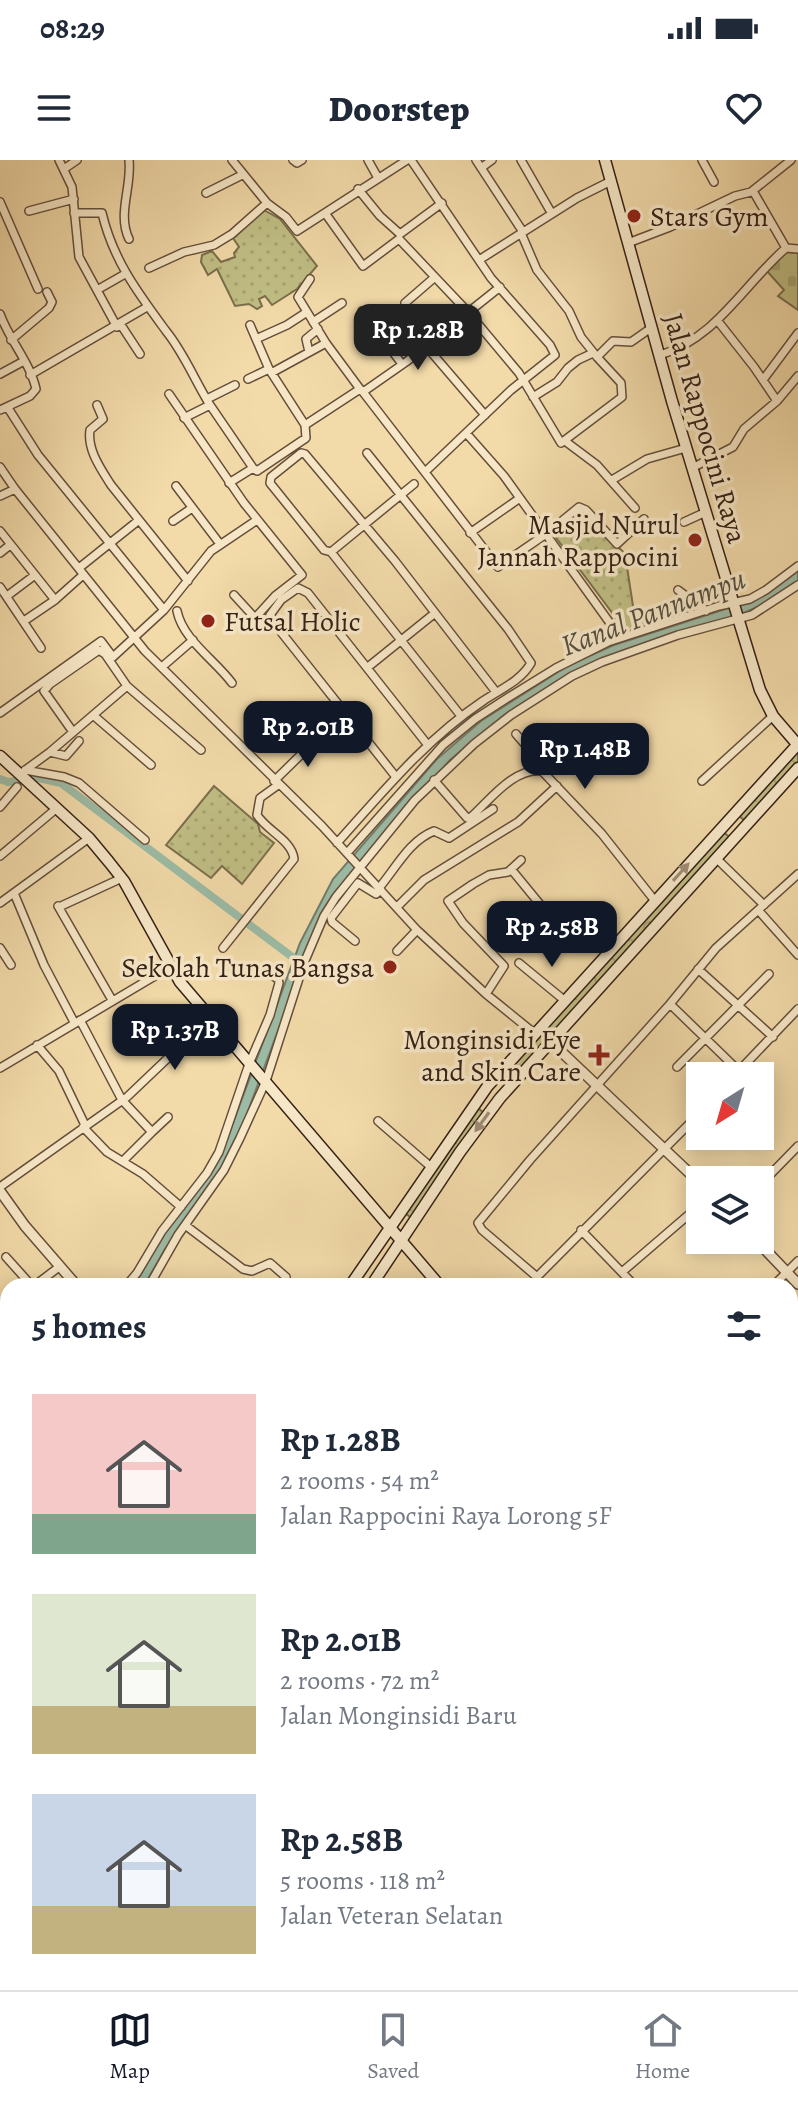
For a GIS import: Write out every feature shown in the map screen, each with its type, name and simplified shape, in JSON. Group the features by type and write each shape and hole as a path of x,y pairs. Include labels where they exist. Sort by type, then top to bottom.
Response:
{"main road":[{"name":"Jalan Rappocini Raya","path":"605,160 686,448 760,690 773,716 798,744"},
{"path":"356,1278 487,1087 798,744"},
{"path":"2,762 89,838 122,878 170,967 433,1278"},
{"path":"377,1278 460,1152 500,1098 798,768"},
{"path":"724,824 736,835"},
{"path":"487,1087 500,1098"}],"street":[{"path":"59,160 70,179 79,257 119,326 140,354"},
{"path":"64,169 77,160"},
{"path":"129,160 129,190 123,220 129,239"},
{"path":"232,160 267,203 286,217 297,231 358,189 409,160 479,260 550,345 555,356 524,380 425,472"},
{"path":"293,160 297,163 302,160"},
{"path":"368,160 378,178"},
{"path":"358,189 524,380 561,443 622,397 621,383 581,337 569,311 537,270 522,232 476,160"},
{"path":"481,168 492,160"},
{"path":"521,160 552,214"},
{"path":"702,160 714,182"},
{"path":"628,243 753,191 791,160"},
{"path":"206,193 242,175"},
{"path":"479,260 611,181"},
{"path":"753,191 786,248"},
{"path":"29,211 74,199"},
{"path":"0,202 42,290 52,302 11,340"},
{"path":"149,268 184,252 214,245 232,234 267,203"},
{"path":"325,213 363,266 442,203"},
{"path":"74,213 101,212 107,236 125,274 169,334 208,402 257,471 306,438 305,425 271,370 250,325"},
{"path":"660,355 679,347 717,320 742,298 759,275 786,248 798,249"},
{"path":"97,290 125,274"},
{"path":"405,303 435,277"},
{"path":"310,279 298,297 326,343 498,567 582,507 617,544 644,519"},
{"path":"305,425 402,364 500,287"},
{"path":"309,352 306,339 316,325 342,303"},
{"path":"30,375 147,307"},
{"path":"362,311 402,364"},
{"path":"256,339 307,312"},
{"path":"0,314 24,361 35,391 4,409 164,610"},
{"path":"717,320 777,401"},
{"path":"533,397 557,382 578,360 595,355 613,341 631,342 651,328"},
{"path":"763,380 798,333"},
{"path":"248,379 326,343"},
{"path":"425,345 485,415"},
{"path":"0,374 24,361"},
{"path":"692,468 733,447 744,429 777,401 798,376"},
{"path":"184,418 235,385"},
{"path":"169,394 229,483 302,575 275,596 255,618 234,595"},
{"path":"97,405 103,417 89,434 93,455 111,485 188,581"},
{"path":"466,433 491,459 548,532 620,637"},
{"path":"565,441 612,480 635,508"},
{"path":"612,480 647,459 686,448"},
{"path":"461,716 270,480 303,453 496,692"},
{"path":"337,843 427,744 527,670 531,663 367,453"},
{"path":"0,467 134,638 381,886 417,930 486,994 534,1033"},
{"path":"229,483 253,468"},
{"path":"331,552 414,484"},
{"path":"176,486 220,544"},
{"path":"0,496 15,489"},
{"path":"470,533 520,498"},
{"path":"173,521 192,508"},
{"path":"684,522 706,512"},
{"path":"24,621 55,600 109,544 139,520"},
{"path":"0,713 101,641 113,657 164,610 211,551 257,520"},
{"path":"0,531 55,600"},
{"path":"0,553 10,545"},
{"path":"347,854 431,757 475,719 556,668 620,637 750,599 798,566"},
{"path":"7,596 35,575"},
{"path":"154,1278 185,1225 224,1170 265,1080 316,931 336,897 415,800 492,729 572,676 678,635 766,608 798,585"},
{"path":"0,587 41,648"},
{"path":"396,777 271,617 275,606 298,588 304,589 427,744"},
{"path":"678,590 706,611"},
{"path":"177,611 193,640 232,683"},
{"path":"368,667 435,613"},
{"path":"163,666 193,640"},
{"path":"73,732 44,690 99,650 127,686 201,750"},
{"path":"0,807 21,777 127,686"},
{"path":"177,694 185,689"},
{"path":"93,715 151,765"},
{"path":"702,781 773,716"},
{"path":"516,734 655,901"},
{"path":"223,948 294,857 291,848 257,815 260,798 273,780 321,735"},
{"path":"50,752 66,756 79,741"},
{"path":"542,768 547,755 566,743 576,743 583,750"},
{"path":"434,780 467,818 505,785 542,768"},
{"path":"21,777 64,777 79,783 145,840"},
{"path":"260,798 273,780"},
{"path":"397,907 424,880 518,822 557,786"},
{"path":"0,856 57,808"},
{"path":"355,941 331,918 358,883 374,894 402,856 424,835 434,831 449,838 493,809"},
{"path":"0,903 89,838"},
{"path":"716,858 798,955"},
{"path":"486,994 504,966 456,915 448,901 489,875 501,875 521,860"},
{"path":"511,869 538,902 554,929"},
{"path":"686,1127 537,1277 482,1230 478,1223 698,969 736,928 798,874"},
{"path":"112,1000 58,906 122,878"},
{"path":"14,893 44,965 122,1100 152,1132"},
{"path":"397,951 417,930"},
{"path":"0,948 11,965"},
{"path":"519,963 564,1000"},
{"path":"0,1068 170,967"},
{"path":"132,1278 207,1173 224,1140 279,983 278,979 261,969"},
{"path":"698,969 773,1037"},
{"path":"677,1067 769,974"},
{"path":"670,1004 708,1039 727,1062"},
{"path":"749,1062 798,1009"},
{"path":"69,1278 0,1189 122,1100 210,1018"},
{"path":"550,1041 686,1169"},
{"path":"37,1045 59,1071 84,1126 107,1152 147,1177 181,1207"},
{"path":"123,1161 168,1117"},
{"path":"378,1121 431,1167"},
{"path":"774,1171 798,1146"},
{"path":"622,1272 686,1217"},
{"path":"185,1225 243,1269 252,1271 270,1263 286,1277"},
{"path":"581,1230 628,1278"},
{"path":"770,1254 792,1278"},
{"path":"6,1257 26,1278"},
{"path":"781,1278 798,1261"},
{"path":"44,1278 59,1267"}],"green space":[{"path":"262,209 280,219 317,266 297,289 272,305 265,296 259,299 262,306 257,309 249,304 235,306 217,269 208,275 201,262 202,255 212,251 221,262 235,257 234,253 239,247 231,235"},
{"path":"787,248 798,249 798,310 778,296 784,290 766,270"},
{"path":"585,511 625,554 633,606 646,622 635,630 625,630 554,535"},
{"path":"798,745 798,765 746,822 736,813"},
{"path":"214,786 258,824 260,832 274,843 242,884 222,866 211,878 166,845"},
{"path":"723,832 731,838 518,1075 508,1068"},
{"path":"477,1107 485,1114 414,1220 405,1213"}],"shaded area":[{"path":"798,569 798,581 771,601 732,618 624,650 565,677 504,715 450,760 375,844 312,940 236,1143 202,1201 165,1249 149,1278 136,1278 163,1235 207,1178 224,1147 300,943 333,879 437,759 481,721 569,665 614,645 768,593"}],"waterway":[{"path":"0,779 8,782 39,778 61,783 299,962"}],"place":[{"name":"Stars Gym","path":"634,216"},
{"name":"Masjid Nurul Jannah Rappocini","path":"695,540"},
{"name":"Futsal Holic","path":"208,621"},
{"name":"Sekolah Tunas Bangsa","path":"390,967"},
{"name":"Monginsidi Eye and Skin Care","path":"599,1055"}],"water label":[{"name":"Kanal Pannampu","path":"653,612"}]}
